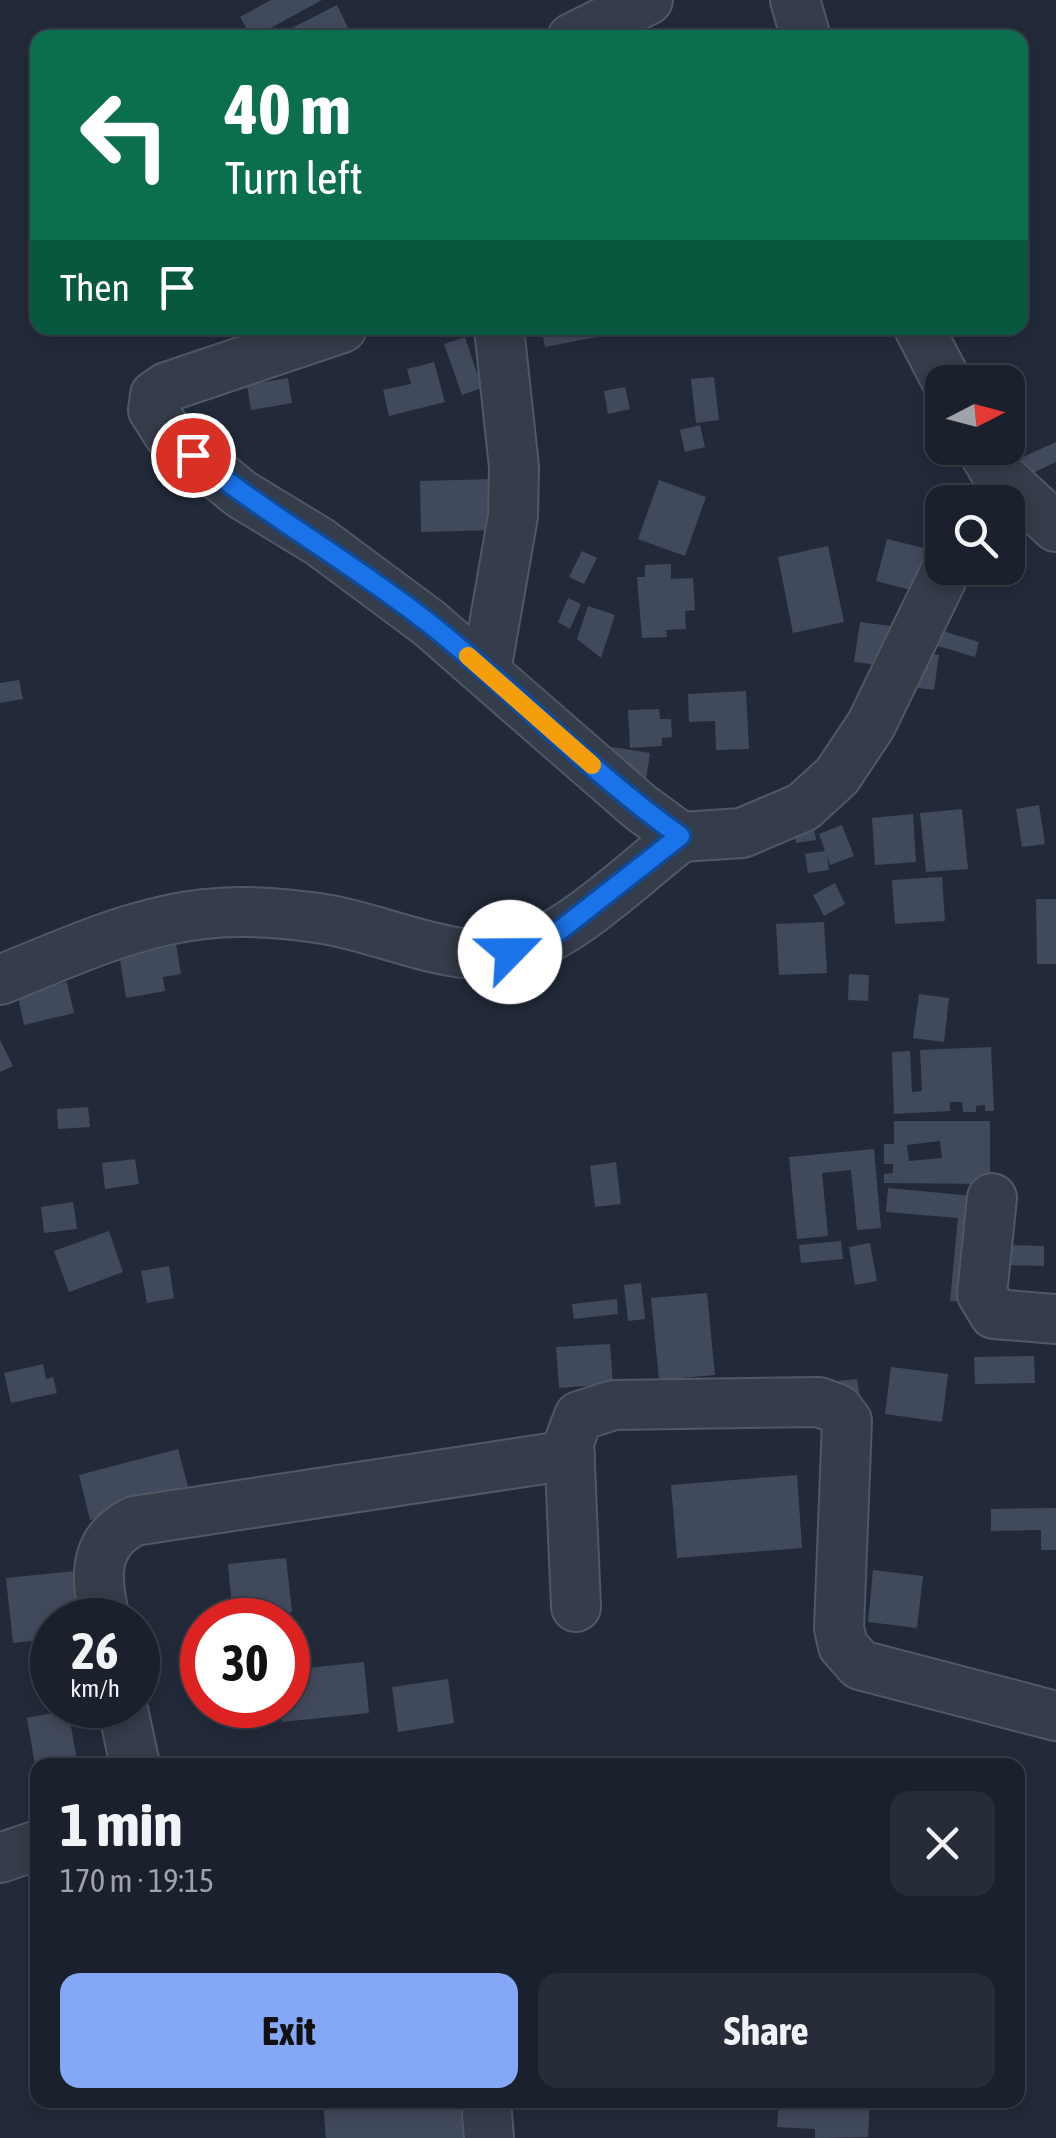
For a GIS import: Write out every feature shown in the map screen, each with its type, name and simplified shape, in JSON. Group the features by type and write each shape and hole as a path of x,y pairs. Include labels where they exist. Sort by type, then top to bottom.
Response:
{"street":[{"path":"588,30 648,0"},
{"path":"795,0 804,30"},
{"path":"321,335 167,387 154,396 154,410 169,435 241,494 320,542 486,671 640,807 680,836"},
{"path":"486,671 513,516 514,467 501,335"},
{"path":"923,335 938,365"},
{"path":"984,473 1056,527"},
{"path":"0,980 116,932 184,913 241,910 325,919 470,953 510,952 559,931 680,836 742,833 803,808 837,776 871,725 939,585"},
{"path":"992,1198 982,1294 987,1304 994,1314 1056,1320"},
{"path":"576,1607 569,1442 579,1416 614,1405 819,1402 838,1409 848,1421 840,1628 849,1656 860,1664 1056,1716"},
{"path":"101,1598 96,1568 118,1530 134,1521 570,1455"},
{"path":"127,1728 133,1758"},
{"path":"0,1858 30,1848"}],"building":[{"path":"271,0 322,0 267,30 247,30 240,17"},
{"path":"337,5 349,30 288,30"},
{"path":"542,335 607,335 545,347"},
{"path":"465,337 482,388 462,395 444,344"},
{"path":"434,362 445,402 389,416 383,390 411,384 407,369"},
{"path":"714,377 719,420 696,423 691,379"},
{"path":"288,378 292,403 251,410 247,385"},
{"path":"625,387 630,409 608,414 604,391"},
{"path":"700,425 705,447 685,452 680,430"},
{"path":"1056,442 1056,462 1026,476 1021,465 1025,465 1025,456"},
{"path":"495,479 496,530 421,532 420,481"},
{"path":"659,480 706,497 685,556 638,539"},
{"path":"887,539 925,548 926,594 876,581"},
{"path":"828,546 844,622 793,633 778,557"},
{"path":"582,551 597,558 584,584 569,577"},
{"path":"671,564 671,579 693,578 695,610 685,611 686,629 666,630 667,637 642,638 637,577 645,577 645,565"},
{"path":"568,598 581,604 570,629 558,622"},
{"path":"588,606 615,615 601,658 577,639"},
{"path":"860,622 899,627 894,667 854,662"},
{"path":"926,626 979,642 975,657 921,641"},
{"path":"916,652 939,655 934,690 911,687"},
{"path":"19,680 23,699 0,703 0,683"},
{"path":"746,691 749,749 716,750 715,721 689,722 688,694"},
{"path":"659,709 660,719 671,719 672,737 662,738 662,746 630,748 628,710"},
{"path":"612,747 650,753 646,780 608,774"},
{"path":"1039,805 1045,844 1022,847 1016,809"},
{"path":"962,809 968,869 926,872 920,813"},
{"path":"913,814 916,862 875,865 872,818"},
{"path":"813,818 816,840 796,843 793,820"},
{"path":"842,825 854,856 830,865 827,855 829,870 808,873 805,854 825,851 819,834"},
{"path":"942,877 945,921 895,924 892,880"},
{"path":"835,883 845,904 824,916 813,895"},
{"path":"1036,899 1056,899 1056,964 1037,964"},
{"path":"824,922 827,973 779,975 776,924"},
{"path":"174,932 181,974 163,977 165,991 126,998 117,941"},
{"path":"849,974 869,975 868,1001 848,1000"},
{"path":"67,982 74,1013 24,1025 17,993"},
{"path":"919,994 949,998 944,1042 913,1038"},
{"path":"0,1040 13,1066 0,1072"},
{"path":"991,1047 994,1111 985,1111 985,1105 976,1106 976,1112 963,1112 962,1102 950,1102 950,1111 894,1114 892,1052 910,1051 912,1092 922,1091 920,1050"},
{"path":"88,1107 90,1127 58,1129 57,1109"},
{"path":"894,1121 990,1121 990,1184 884,1183 884,1174 893,1173 893,1164 884,1164 884,1144 894,1144","holes":["940,1141 942,1158 909,1161 907,1145"]},
{"path":"874,1149 881,1228 857,1230 851,1170 822,1173 828,1236 797,1239 789,1157"},
{"path":"135,1159 139,1184 105,1189 102,1163"},
{"path":"616,1162 621,1204 595,1207 590,1166"},
{"path":"888,1188 984,1197 975,1303 950,1301 958,1218 886,1212"},
{"path":"73,1202 77,1229 44,1233 41,1207"},
{"path":"109,1231 123,1272 69,1292 54,1251"},
{"path":"841,1241 843,1259 801,1263 799,1245"},
{"path":"870,1243 877,1281 855,1285 849,1247"},
{"path":"1004,1245 1044,1246 1044,1266 1004,1265"},
{"path":"169,1266 174,1298 147,1303 141,1271"},
{"path":"641,1283 645,1319 628,1321 624,1285"},
{"path":"707,1293 715,1375 659,1380 651,1298"},
{"path":"617,1299 618,1314 574,1319 572,1304"},
{"path":"610,1344 613,1384 559,1388 556,1347"},
{"path":"1034,1356 1035,1383 975,1384 974,1357"},
{"path":"43,1364 46,1379 53,1377 57,1393 11,1403 4,1373"},
{"path":"891,1367 948,1374 942,1422 885,1414"},
{"path":"857,1379 860,1398 840,1401 837,1381"},
{"path":"178,1449 190,1494 90,1520 79,1475"},
{"path":"797,1475 802,1548 677,1558 671,1485"},
{"path":"1056,1508 1056,1550 1041,1550 1041,1530 991,1531 991,1509"},
{"path":"286,1558 290,1598 231,1598 228,1564"},
{"path":"85,1570 88,1598 30,1598 30,1641 13,1643 6,1578"},
{"path":"873,1570 923,1576 917,1628 868,1622"},
{"path":"364,1662 369,1713 310,1719 310,1668"},
{"path":"448,1679 454,1723 398,1732 392,1687"},
{"path":"30,1717 30,1728 71,1728 77,1758 34,1758 27,1718"},
{"path":"323,2108 476,2108 479,2138 326,2138"},
{"path":"778,2108 870,2108 868,2137 815,2138 815,2129 777,2127"}],"slow traffic":[{"path":"468,656 592,765"}],"route":[{"path":"193,455 241,494 320,542 429,624 640,807 680,836 559,931 510,952"}]}
